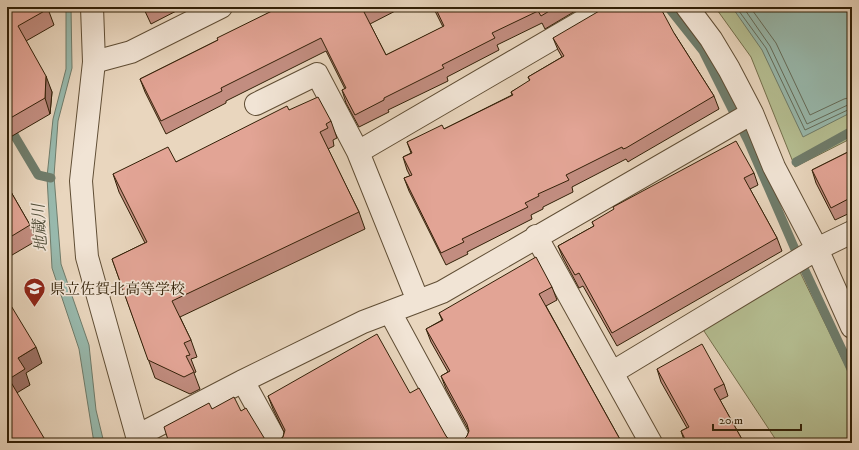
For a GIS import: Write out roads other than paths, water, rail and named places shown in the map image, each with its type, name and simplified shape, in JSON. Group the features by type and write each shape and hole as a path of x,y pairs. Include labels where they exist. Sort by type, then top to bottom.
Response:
{"street":[{"path":"92,7 94,62 81,181 87,257 138,440 243,381 363,322 442,292 536,236 752,113"},
{"path":"94,62 131,52 221,7"},
{"path":"358,152 607,7"},
{"path":"687,7 711,39 729,69 752,113 774,167 817,249 852,327"},
{"path":"256,104 317,74 358,152 418,301"},
{"path":"613,372 817,249 852,232"},
{"path":"536,236 613,372 651,443"},
{"path":"390,312 461,443"},
{"path":"243,381 277,443"}],"water":[{"path":"66,7 71,7 72,68 58,121 54,176 61,264 89,345 96,410 104,443 94,443 79,349 52,268 47,177 53,119 66,69"},
{"path":"732,7 852,7 852,112 803,137 762,50"}],"waterway":[{"path":"668,7 703,51 748,141 794,247 852,371"},
{"path":"7,123 38,175 51,178"},
{"path":"796,162 852,131"}],"place":[{"name":"県立佐賀北高等学校","path":"34,308"}],"water label":[{"name":"地蔵川","path":"39,228"}]}
